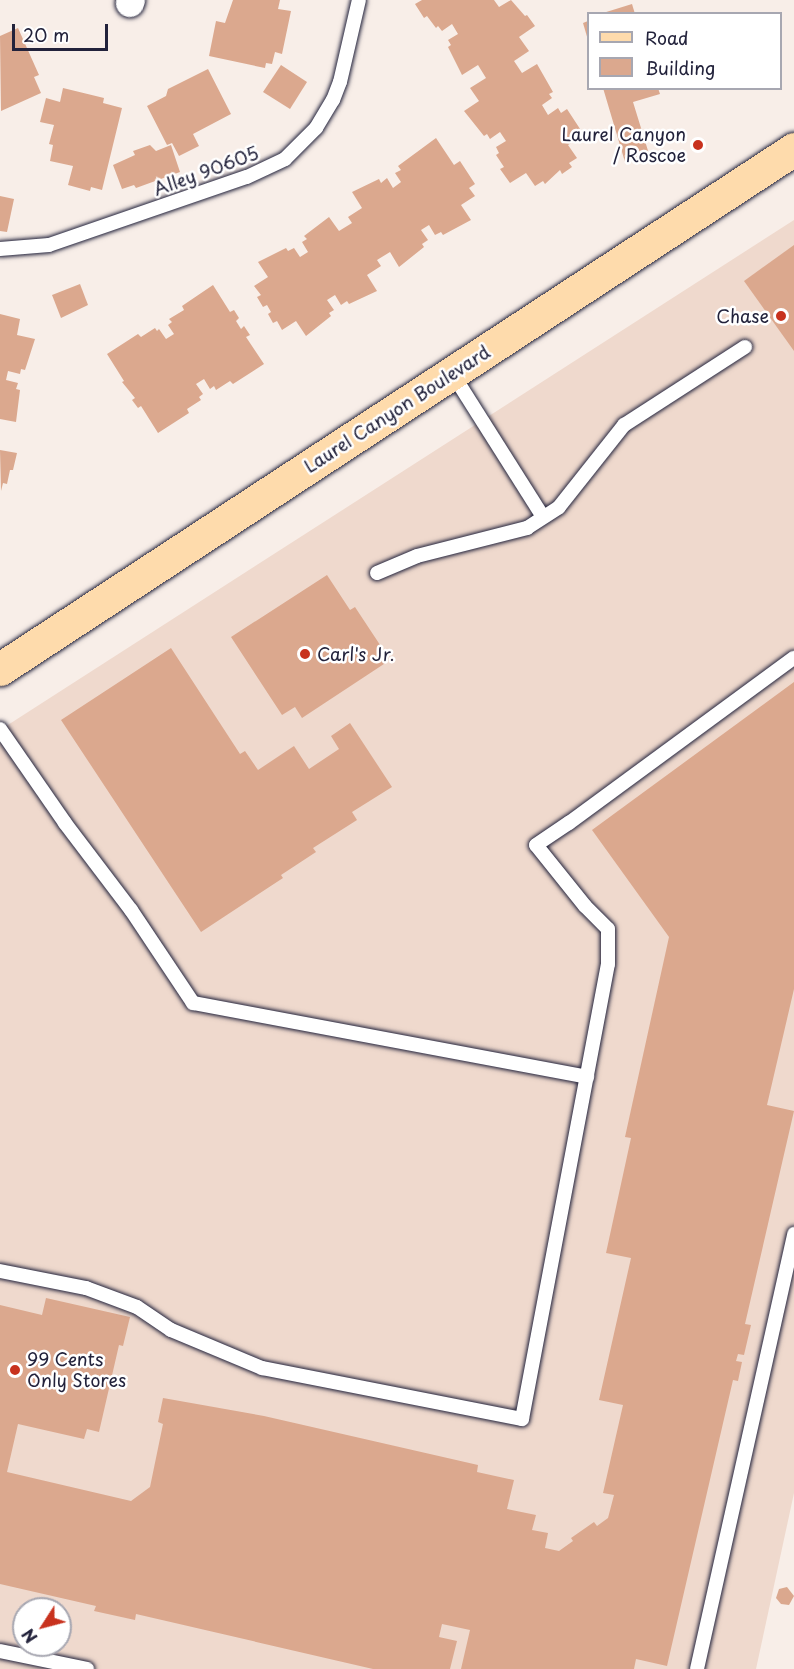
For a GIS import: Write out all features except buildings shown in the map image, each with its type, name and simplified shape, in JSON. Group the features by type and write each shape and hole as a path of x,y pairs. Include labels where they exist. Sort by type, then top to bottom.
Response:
{"main road":[{"name":"Laurel Canyon Boulevard","path":"0,669 794,149"}],"lane":[{"name":"Alley 90605","path":"0,249 49,245 248,177 285,159 316,128 333,100 340,82 359,0"},
{"path":"376,573 417,556 527,528 559,507 624,425 745,347"},
{"path":"452,373 543,517"},
{"path":"0,1270 86,1288 137,1306 171,1330 262,1368 522,1419 608,964 608,929 585,906 536,845 794,658"},
{"path":"0,729 65,823 130,910 193,1003 587,1077"},
{"path":"697,1669 794,1234"},
{"path":"0,1651 87,1669"}],"shaded area":[{"path":"794,220 794,1493 756,1669 0,1669 0,730"}],"place":[{"name":"Laurel Canyon / Roscoe","path":"698,145"},
{"name":"Chase","path":"781,316"},
{"name":"Carl's Jr.","path":"305,654"},
{"name":"99 Cents Only Stores","path":"15,1370"}]}
